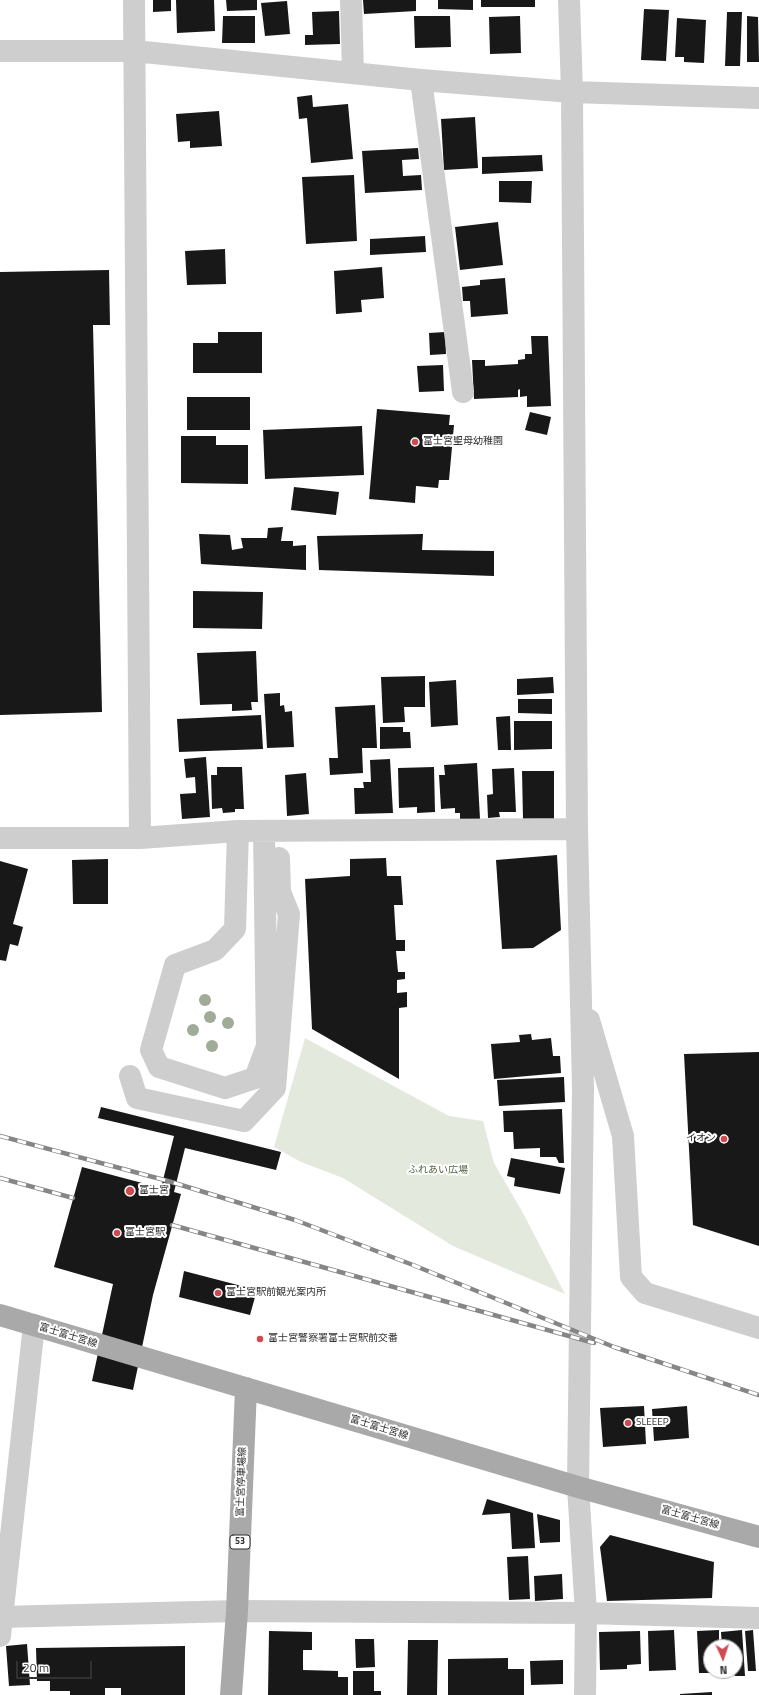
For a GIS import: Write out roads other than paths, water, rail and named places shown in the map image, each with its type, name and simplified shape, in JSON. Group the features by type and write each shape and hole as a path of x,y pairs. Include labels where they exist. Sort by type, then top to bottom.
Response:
{"main road":[{"name":"富士富士宮線","path":"0,1315 578,1487 759,1537"},
{"name":"富士宮停車場線","path":"231,1695 237,1612 246,1388"}],"street":[{"path":"134,0 140,838"},
{"path":"351,0 353,73"},
{"path":"569,0 572,92 577,829 583,1089 578,1487 586,1612 585,1695"},
{"path":"0,51 134,51 421,80 572,92 759,98"},
{"path":"421,80 462,392"},
{"path":"0,838 140,838 238,831 577,829"},
{"path":"238,831 235,929 215,950 175,965 151,1050 159,1067 225,1088 255,1078 267,1046 264,831"},
{"path":"130,1076 137,1098 244,1121 276,1088 289,914 280,892 279,858"},
{"path":"581,992 623,1136 631,1277 645,1293 759,1328"},
{"path":"34,1325 1,1624 237,1612 586,1612 759,1618"}],"railway":[{"path":"0,1136 168,1181 295,1220 413,1265 614,1347 759,1395"},
{"path":"0,1178 73,1198"},
{"path":"172,1225 594,1343"}],"place":[{"name":"富士宮聖母幼稚園","path":"415,442"},
{"name":"イオン","path":"724,1139"},
{"name":"富士宮","path":"130,1191"},
{"name":"富士宮駅","path":"117,1233"},
{"name":"富士宮駅前観光案内所","path":"218,1293"},
{"name":"富士宮警察署富士宮駅前交番","path":"260,1339"},
{"name":"SLEEEP","path":"628,1423"}],"park label":[{"name":"ふれあい広場","path":"438,1171"}]}
